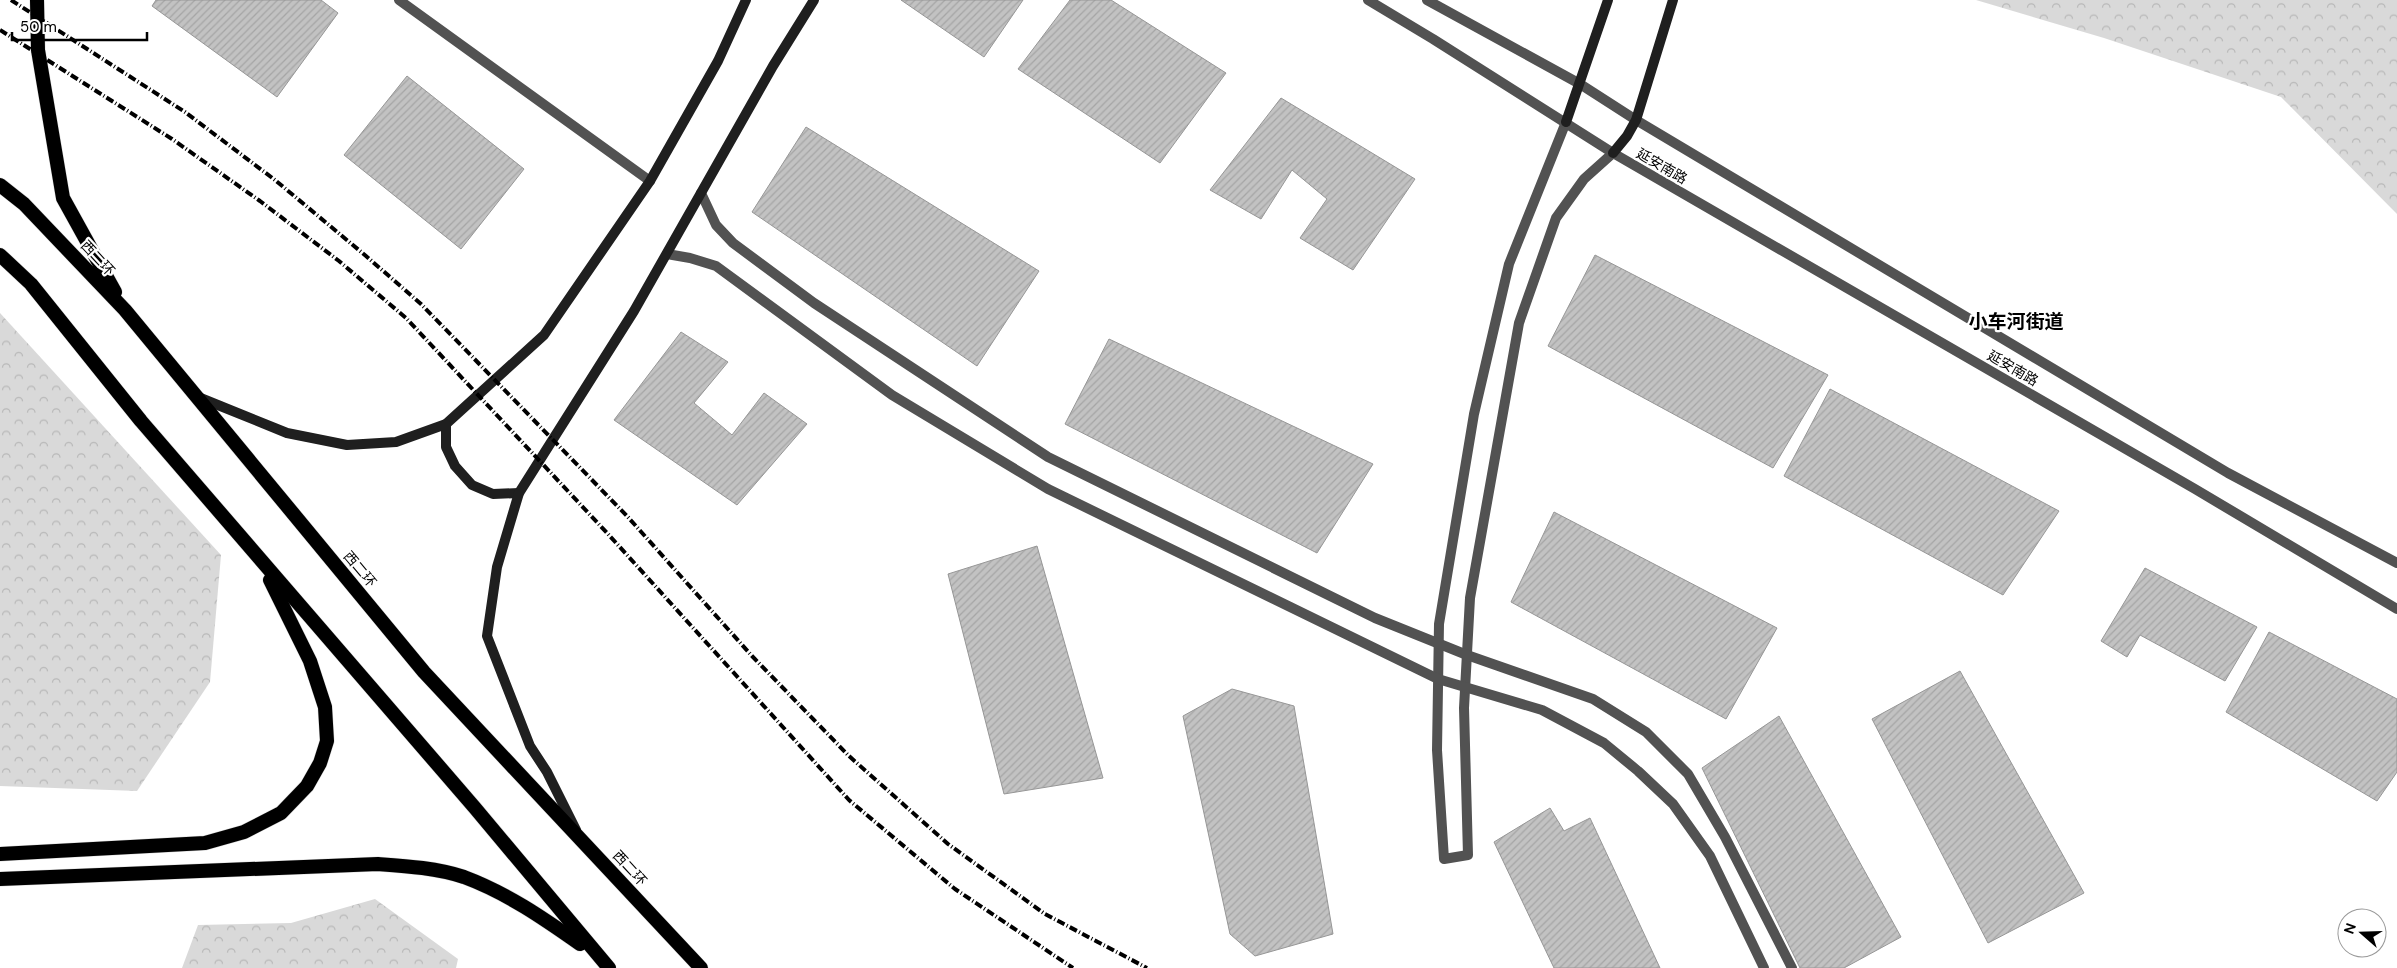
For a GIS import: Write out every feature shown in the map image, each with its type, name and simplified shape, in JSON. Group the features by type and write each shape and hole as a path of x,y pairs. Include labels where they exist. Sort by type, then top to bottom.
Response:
{"highway":[{"path":"37,0 38,50 63,198 125,310"},
{"name":"西二环","path":"0,184 24,204 125,310 424,672 702,968"},
{"path":"0,255 31,284 141,421 609,968"},
{"path":"0,854 205,843 244,832 281,813 307,786 320,763 326,741 325,707 310,661 261,561"},
{"path":"0,879 378,864 416,867 463,877 500,892 536,913 599,957"}],"main road":[{"path":"195,395 287,433 347,445 396,442 446,424 544,335 650,181 718,61 746,0"},
{"path":"581,840 547,772 530,746 487,636 497,567 519,493 634,311 773,66 814,0"},
{"path":"1566,122 1608,0"},
{"path":"1613,153 1627,136 1636,120 1673,0"},
{"path":"446,424 446,447 455,466 472,485 493,494 519,493"}],"street":[{"path":"399,0 650,181"},
{"name":"延安南路","path":"1368,0 1613,153 2195,488 2397,609"},
{"path":"1426,0 1580,84 1636,120 2228,473 2397,563"},
{"path":"1566,122 1509,264 1474,414 1439,624 1437,750 1444,859 1468,855 1466,689 1470,598 1519,323 1556,218 1584,179 1613,153"},
{"path":"701,193 716,224 732,243 814,303 1048,457 1375,618 1467,655 1593,699 1646,732 1688,774 1725,837 1792,968"},
{"path":"666,254 690,258 716,266 892,395 1048,489 1438,679 1466,689 1542,710 1604,743 1638,771 1673,804 1710,856 1764,968"}],"green space":[{"path":"1976,0 2397,0 2397,214 2281,97 2104,38"},
{"path":"0,313 221,555 210,682 137,791 0,786"},
{"path":"375,899 458,959 456,968 182,968 198,925 291,923"}],"building":[{"path":"156,0 321,0 338,13 277,97 152,6"},
{"path":"901,0 1023,0 984,57"},
{"path":"1070,0 1111,0 1226,73 1160,163 1018,69"},
{"path":"407,76 524,169 461,249 344,155"},
{"path":"1281,98 1415,179 1353,270 1300,238 1327,199 1292,170 1261,219 1210,190"},
{"path":"806,127 1039,271 977,366 752,212"},
{"path":"1595,255 1828,375 1773,468 1548,346"},
{"path":"681,332 728,362 694,403 732,435 764,393 807,424 737,505 614,420"},
{"path":"1109,339 1373,464 1317,553 1065,424"},
{"path":"1830,389 2059,511 2003,595 1784,476"},
{"path":"1554,512 1777,628 1726,719 1511,602"},
{"path":"1037,546 1103,778 1004,794 948,574"},
{"path":"2145,568 2257,627 2225,681 2140,635 2127,657 2101,641"},
{"path":"2269,632 2397,699 2397,772 2377,801 2226,712"},
{"path":"1960,671 2084,893 1988,943 1872,719"},
{"path":"1232,689 1294,706 1333,934 1255,956 1230,934 1183,716"},
{"path":"1779,716 1901,937 1844,968 1800,968 1702,768"},
{"path":"1550,808 1564,831 1590,818 1660,968 1554,968 1494,842"}],"railway":[{"path":"11,0 185,112 275,180 366,256 421,304 627,516 752,656 849,756 948,844 1045,914 1147,968"},
{"path":"0,30 172,139 260,201 339,261 406,318 608,534 849,800 955,889 1073,968"}],"district":[{"name":"小车河街道","path":"2016,321"}]}
